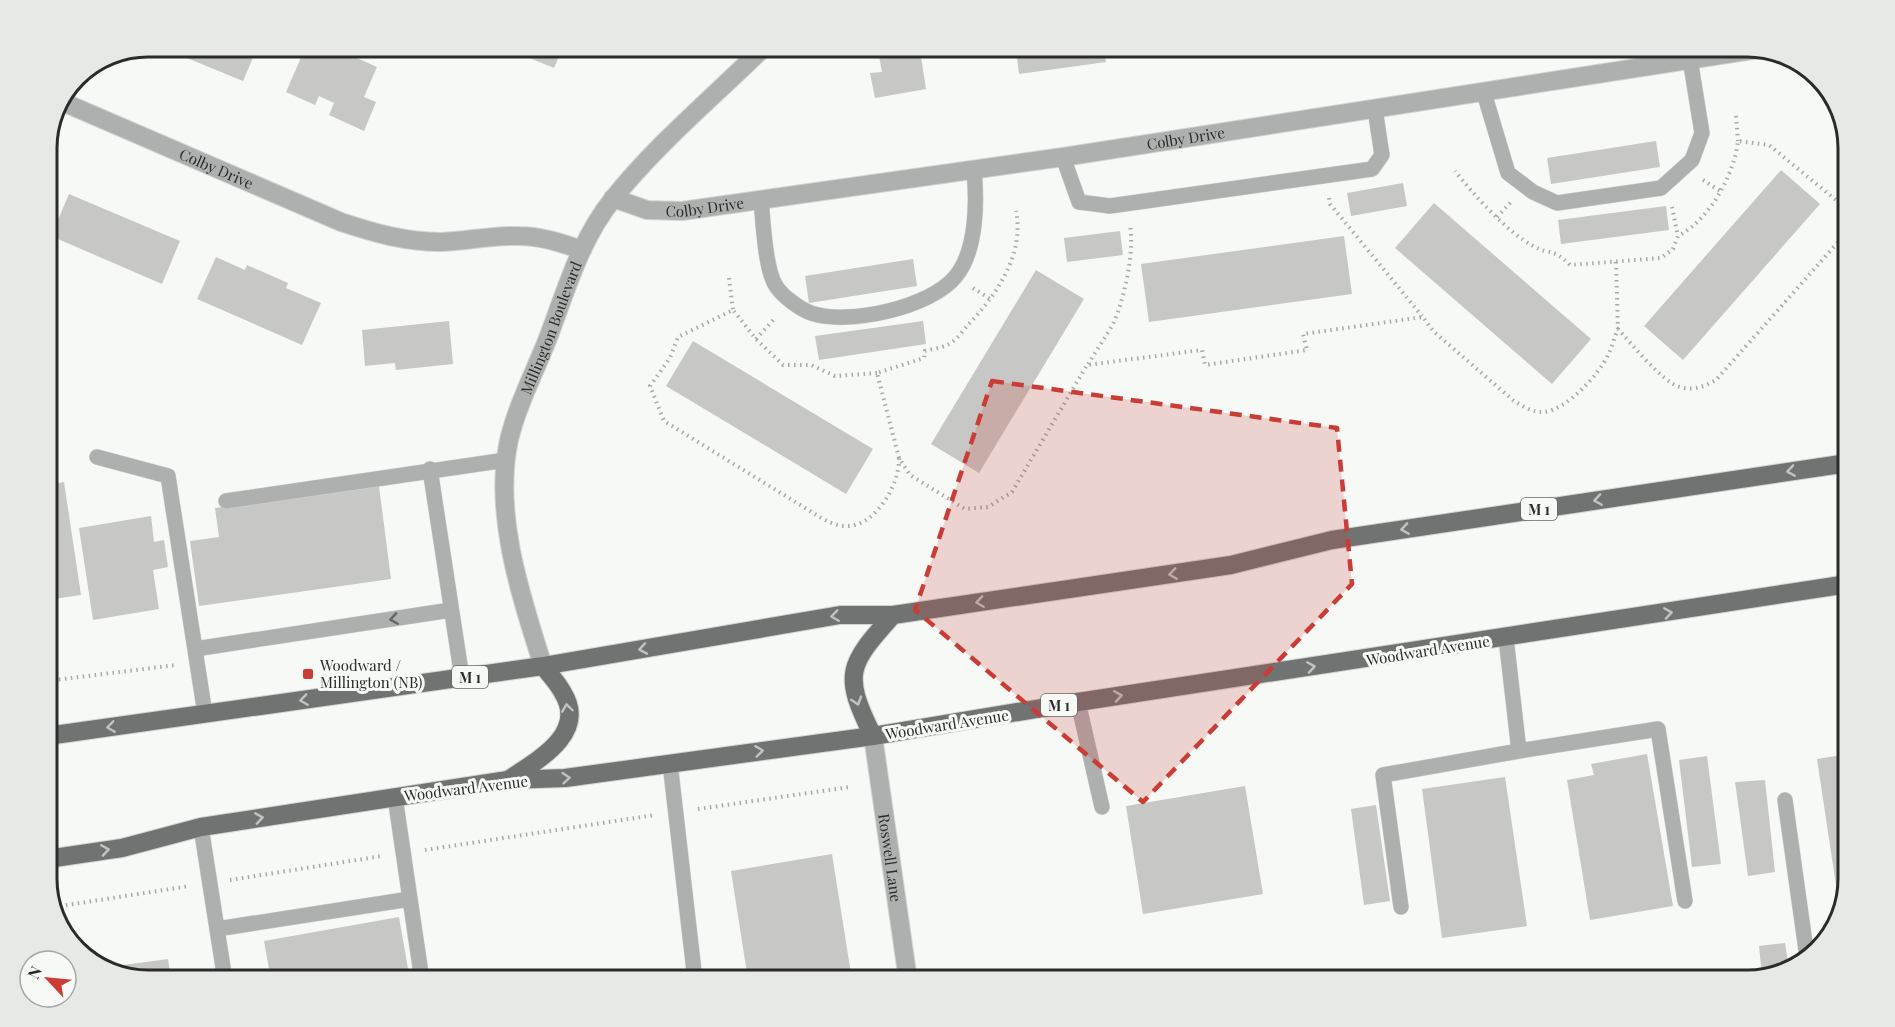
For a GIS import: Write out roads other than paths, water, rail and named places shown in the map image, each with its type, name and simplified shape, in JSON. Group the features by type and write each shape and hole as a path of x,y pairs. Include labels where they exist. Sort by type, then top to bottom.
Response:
{"main road":[{"name":"M 1","path":"57,735 543,666 840,615 893,615 1231,565 1332,540 1838,464"},
{"name":"Woodward Avenue","path":"57,858 122,848 201,827 395,797 508,780 565,778 873,736 1078,702 1838,586"},
{"path":"873,736 857,705 853,671 861,651 893,615"},
{"path":"508,780 550,752 566,733 570,712 564,694 543,666"}],"street":[{"name":"Millington Boulevard","path":"543,666 527,616 508,530 506,460 516,418 582,250 613,198 638,170 754,57"},
{"name":"Colby Drive","path":"613,198 647,210 662,212 761,200 1063,157 1705,57"},
{"name":"Colby Drive","path":"68,105 341,222 374,233 397,238 441,242 520,236 547,239 582,250"},
{"name":"Roswell Lane","path":"873,736 906,970"}],"lane":[{"path":"1484,93 1508,173 1533,192 1557,202 1661,188 1692,160 1702,133 1690,59"},
{"path":"1063,157 1079,202 1110,206 1372,169 1382,154 1375,108"},
{"path":"761,200 767,251 775,285 791,301 811,313 848,318 900,309 930,296 956,276 970,244 976,197 974,170"},
{"path":"97,457 168,476 206,714"},
{"path":"226,501 430,469 506,460"},
{"path":"430,469 462,678"},
{"path":"196,656 451,610"},
{"path":"1506,638 1520,751"},
{"path":"1078,702 1102,807"},
{"path":"1401,907 1383,775 1658,729 1685,901"},
{"path":"670,763 694,970"},
{"path":"395,797 420,970"},
{"path":"1785,800 1806,948"},
{"path":"201,827 223,970"},
{"path":"217,929 410,899"}],"place":[{"name":"Woodward / Millington (NB)","path":"308,674"}]}
